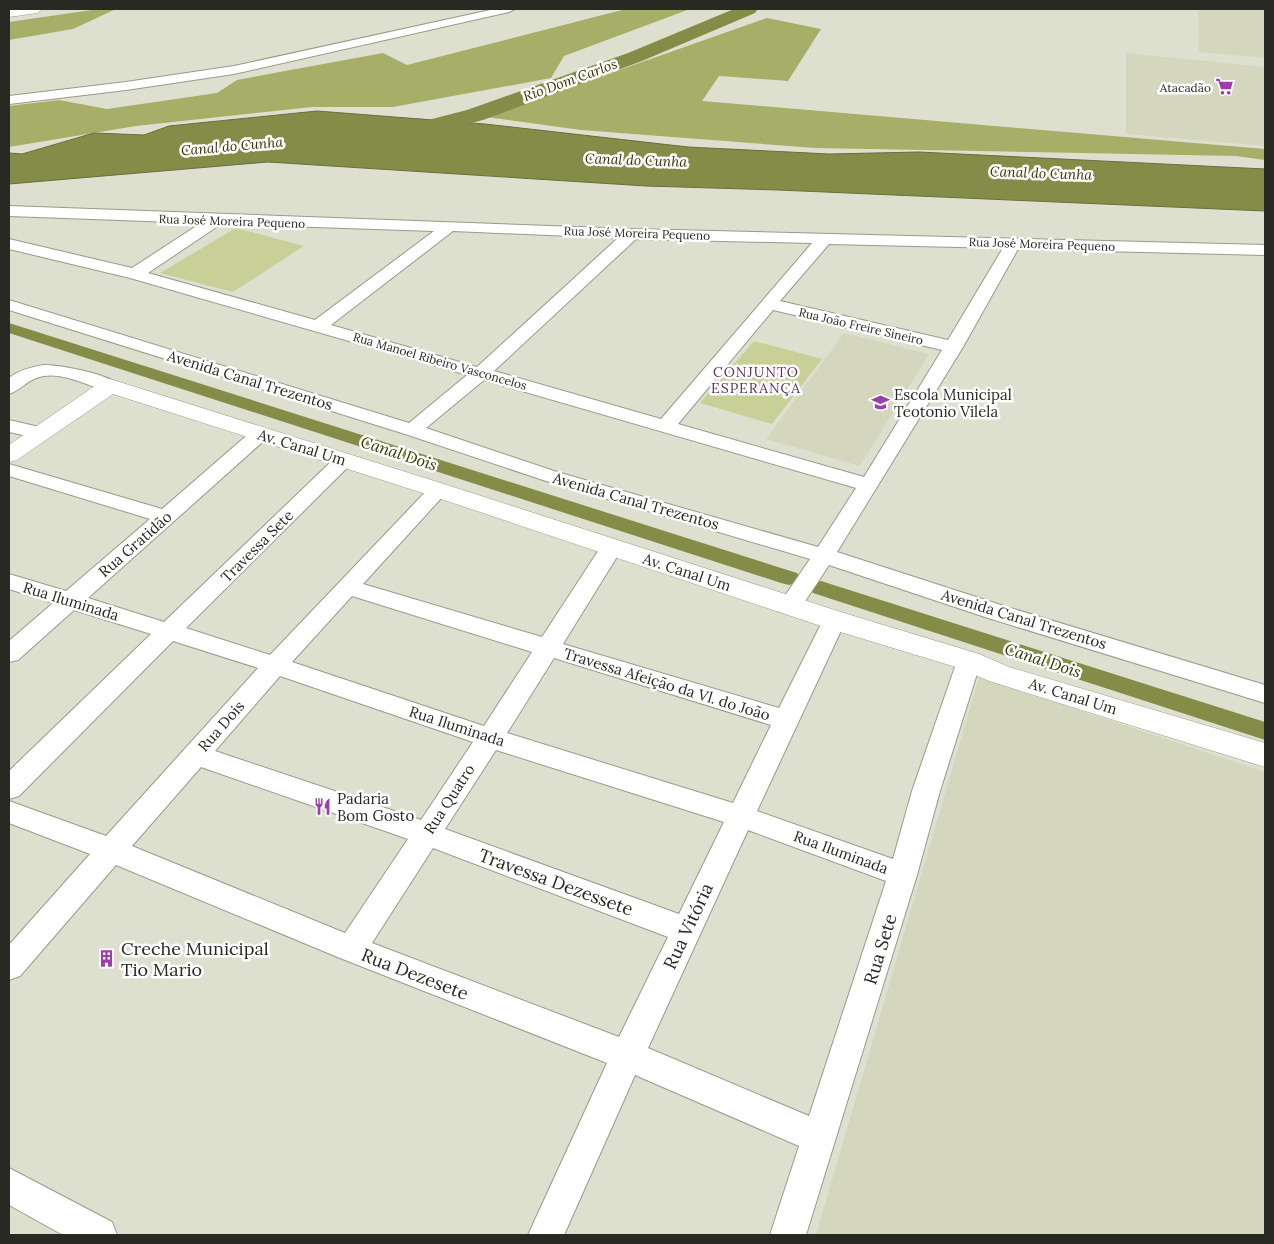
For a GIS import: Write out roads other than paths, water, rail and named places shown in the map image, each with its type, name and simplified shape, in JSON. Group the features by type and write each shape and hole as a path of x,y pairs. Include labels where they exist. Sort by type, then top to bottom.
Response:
{"main road":[{"path":"9,13 37,9"},
{"path":"9,456 110,386"},
{"name":"Av. Canal Um","path":"110,386 438,490 790,606 969,661 999,674 1265,755"}],"street":[{"path":"9,100 152,83 234,70 509,9"},
{"name":"Rua José Moreira Pequeno","path":"9,211 632,234 1265,250"},
{"path":"135,274 217,220"},
{"path":"318,326 449,227"},
{"path":"412,430 481,373 632,234"},
{"path":"666,425 825,238"},
{"name":"Rua Manoel Ribeiro Vasconcelos","path":"9,244 135,274 666,425 869,485"},
{"path":"790,606 869,485 954,347 1013,244"},
{"name":"Rua João Freire Sineiro","path":"769,304 954,347"},
{"name":"Avenida Canal Trezentos","path":"9,305 412,430 550,476 824,556 1265,694"},
{"path":"9,388 30,372 56,370 85,377 110,386"},
{"path":"9,426 41,433"},
{"name":"Rua Gratidão","path":"9,654 260,434"},
{"name":"Travessa Sete","path":"9,788 344,460"},
{"path":"9,470 166,517"},
{"name":"Rua Dois","path":"9,966 275,665 438,490"},
{"name":"Rua Quatro","path":"351,949 490,738 612,547"},
{"name":"Rua Iluminada","path":"9,581 275,665 490,738 740,816 903,875"},
{"name":"Travessa Afeição da Vl. do João","path":"347,588 786,720"},
{"name":"Rua Vitória","path":"546,1235 627,1055 834,620"},
{"name":"Rua Sete","path":"788,1235 903,875 926,791 969,661"},
{"name":"Travessa Dezessete","path":"196,755 427,834 686,930"},
{"name":"Rua Dezesete","path":"9,812 111,850 351,949 627,1055 820,1138"},
{"path":"9,1186 99,1235"}],"water":[{"name":"Canal do Cunha","path":"317,111 485,124 688,147 829,154 919,152 1265,169 1265,211 646,186 268,162 9,184 9,153 22,154 94,133 144,135 169,126"}],"waterway":[{"name":"Rio Dom Carlos","path":"397,135 475,115 635,57 749,9"},
{"name":"Canal Dois","path":"9,328 789,578"},
{"name":"Canal Dois","path":"821,588 1265,731"}],"place":[{"name":"Atacadão","path":"1225,87"},
{"name":"Escola Municipal Teotonio Vilela","path":"880,403"},
{"name":"Padaria Bom Gosto","path":"323,807"},
{"name":"Creche Municipal Tio Mario","path":"107,958"}],"district":[{"name":"CONJUNTO ESPERANÇA","path":"756,380"}]}
